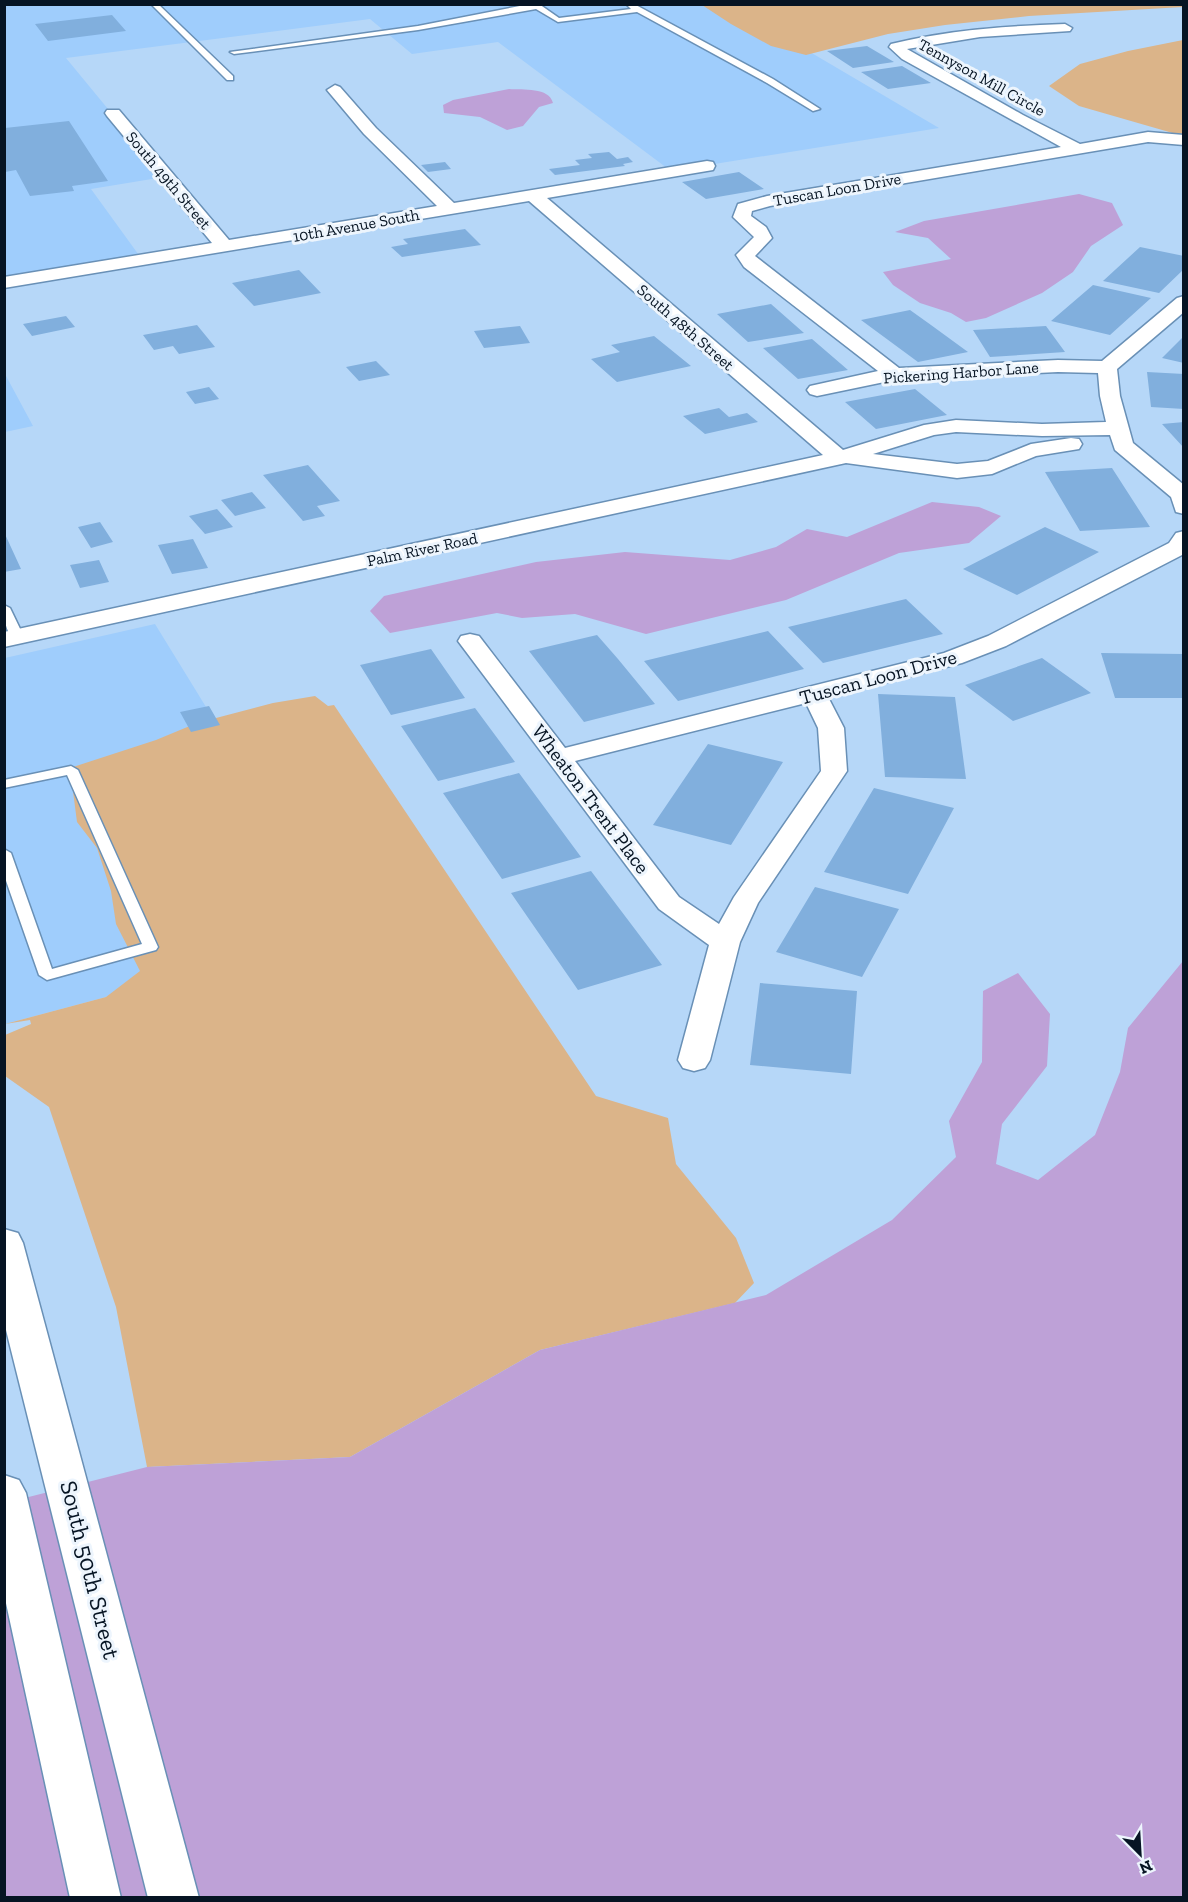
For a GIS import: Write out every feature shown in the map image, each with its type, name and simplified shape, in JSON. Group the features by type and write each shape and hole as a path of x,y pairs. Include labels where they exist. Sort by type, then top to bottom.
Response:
{"main road":[{"name":"South 50th Street","path":"4,1243 53,1423 174,1898"},
{"path":"4,1493 96,1898"}],"street":[{"name":"Tennyson Mill Circle","path":"1065,28 998,30 922,40 896,47 906,56 1076,148"},
{"path":"335,90 370,131 450,208"},
{"name":"South 49th Street","path":"112,113 225,247"},
{"name":"Tuscan Loon Drive","path":"894,374 750,262 745,255 763,238 760,231 742,217 744,208 767,201 1076,148 1148,137 1184,140"},
{"name":"10th Avenue South","path":"4,283 707,166"},
{"name":"South 48th Street","path":"533,195 839,458"},
{"path":"1183,499 1120,436 1110,396 1107,367 1184,302"},
{"name":"Pickering Harbor Lane","path":"817,390 894,374 1058,366 1107,367"},
{"name":"Palm River Road","path":"11,639 839,458 931,429 956,426 1120,436"},
{"path":"1018,429 1031,450"},
{"name":"Palm River Road","path":"839,458 904,463 957,471 992,467 1031,450 1120,436"},
{"name":"Tuscan Loon Drive","path":"560,757 953,658 997,641 1181,545"},
{"name":"Wheaton Trent Place","path":"470,641 669,903 725,942"},
{"path":"694,1060 725,942 744,903 834,771 831,728 813,694"}],"lane":[{"path":"154,4 230,78"},
{"path":"630,4 816,109"},
{"path":"234,52 418,28 535,6 558,20 638,10"},
{"path":"4,608 11,639"},
{"path":"4,784 71,770 151,947 47,975 4,853"}],"shaded area":[{"path":"1183,4 1183,7 1029,16 945,25 888,34 806,55 771,46 702,5"},
{"path":"5,5 730,5 939,128 671,171 498,42 412,54 370,19 66,58 164,177 91,189 141,258 5,279"},
{"path":"1183,40 1183,136 1079,106 1049,86 1080,64"},
{"path":"509,89 541,92 551,98 553,103 539,107 523,126 507,130 480,117 444,113 443,105 453,100"},
{"path":"1079,194 1112,203 1123,225 1091,246 1073,272 1042,293 986,318 966,322 951,313 920,303 893,285 883,272 951,259 928,238 895,232 924,221"},
{"path":"5,374 33,426 5,432"},
{"path":"932,502 979,507 1001,516 969,543 899,553 786,600 646,634 575,614 522,618 497,613 390,633 370,611 384,596 536,562 625,552 730,560 776,547 807,529 847,537"},
{"path":"155,624 222,733 173,979 5,1024 5,658"},
{"path":"315,696 328,706 334,705 596,1096 668,1118 676,1164 736,1238 754,1283 735,1303 540,1350 350,1457 147,1467 116,1307 49,1107 5,1076 5,1035 31,1024 30,1020 5,1024 106,997 140,971 116,924 111,891 97,848 77,822 70,768 156,740 197,723 273,703"},
{"path":"1183,961 1183,1897 5,1898 5,1503 147,1467 350,1457 540,1350 766,1295 892,1220 956,1157 949,1121 982,1062 983,991 1018,973 1050,1014 1047,1066 1002,1124 996,1164 1038,1180 1095,1135 1120,1072 1128,1028"}],"building":[{"path":"112,15 126,31 48,41 35,24"},
{"path":"867,46 894,62 853,68 827,51"},
{"path":"902,66 931,83 888,89 861,72"},
{"path":"69,121 108,181 72,186 74,191 30,196 16,170 5,172 5,128"},
{"path":"609,152 617,159 628,157 633,162 623,164 625,166 555,175 549,169 580,165 575,160 592,158 588,154"},
{"path":"445,162 451,169 428,172 421,165"},
{"path":"739,172 764,189 706,199 682,182"},
{"path":"465,229 481,245 402,257 391,247 408,244 403,239"},
{"path":"1140,247 1184,256 1184,269 1159,293 1103,281"},
{"path":"299,270 321,293 254,306 232,283"},
{"path":"1093,285 1151,298 1110,335 1051,321"},
{"path":"771,304 804,333 748,342 717,314"},
{"path":"910,310 968,352 918,362 861,320"},
{"path":"66,316 75,327 32,336 23,324"},
{"path":"197,325 215,347 179,354 173,346 154,350 143,335"},
{"path":"520,326 530,343 484,348 474,331"},
{"path":"1046,326 1065,352 990,357 973,330"},
{"path":"654,336 691,366 617,382 591,359 620,352 611,345"},
{"path":"1184,336 1184,363 1162,358"},
{"path":"812,339 848,370 798,379 763,348"},
{"path":"376,361 390,375 359,381 346,367"},
{"path":"1147,372 1184,374 1184,409 1151,407"},
{"path":"209,387 219,399 195,404 186,392"},
{"path":"915,389 947,415 876,429 845,402"},
{"path":"719,408 729,417 747,413 758,422 705,434 683,416"},
{"path":"1184,422 1184,448 1162,424"},
{"path":"308,465 340,501 317,506 325,516 303,521 263,475"},
{"path":"1112,468 1150,527 1080,531 1045,472"},
{"path":"252,492 266,508 235,516 221,500"},
{"path":"217,509 233,527 205,534 189,516"},
{"path":"100,522 113,542 91,548 78,527"},
{"path":"1045,527 1099,552 1017,595 963,569"},
{"path":"4,532 21,569 4,572"},
{"path":"193,539 208,568 172,574 158,545"},
{"path":"99,560 109,582 80,588 70,565"},
{"path":"906,599 943,634 823,663 788,627"},
{"path":"768,631 804,669 678,701 644,661"},
{"path":"597,635 655,704 584,722 529,651"},
{"path":"431,649 465,698 391,715 360,665"},
{"path":"1101,653 1184,654 1184,698 1115,698"},
{"path":"1042,658 1091,693 1013,721 965,685"},
{"path":"878,694 955,697 966,779 885,777"},
{"path":"209,706 220,725 191,732 180,712"},
{"path":"475,708 515,762 438,781 401,726"},
{"path":"708,744 783,762 731,845 653,825"},
{"path":"519,773 581,857 502,879 443,793"},
{"path":"874,788 954,808 908,894 824,872"},
{"path":"591,871 662,965 578,990 511,893"},
{"path":"815,887 899,909 862,977 776,952"},
{"path":"760,983 857,991 851,1074 750,1065"}]}
